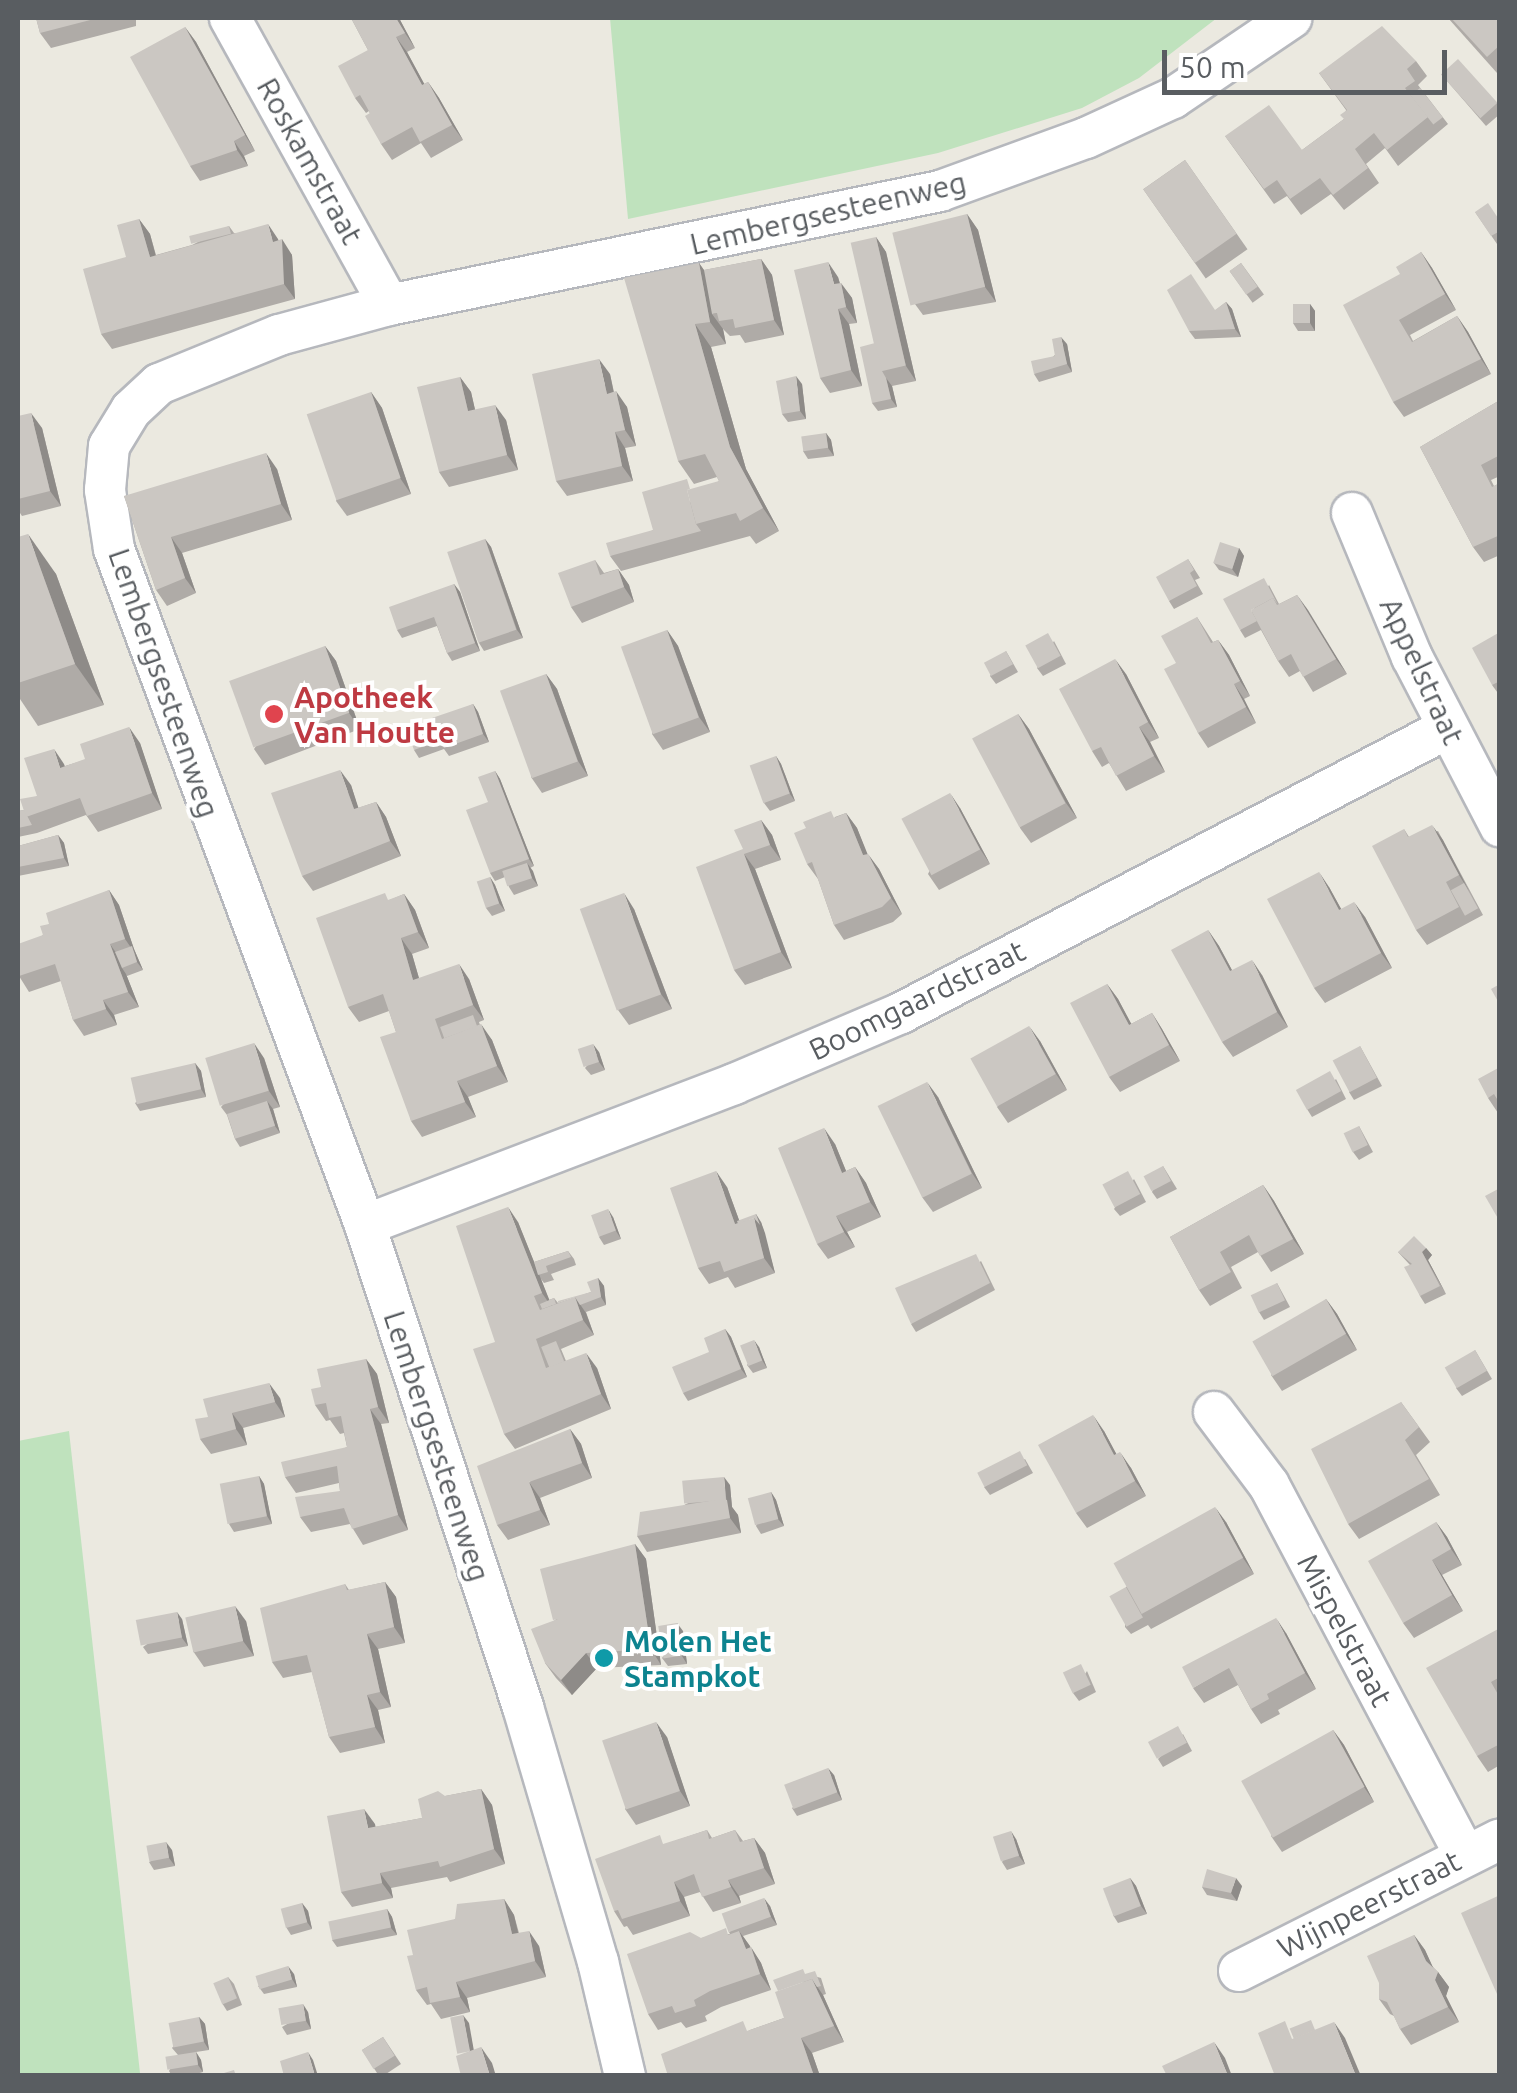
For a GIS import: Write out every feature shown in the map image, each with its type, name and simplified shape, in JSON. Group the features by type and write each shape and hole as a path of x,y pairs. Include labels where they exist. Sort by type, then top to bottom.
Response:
{"street":[{"name":"Roskamstraat","path":"230,18 389,305"},
{"name":"Lembergsesteenweg","path":"625,2076 598,1962 523,1708 366,1225 116,556 104,490 109,446 131,410 159,384 279,335 389,305 940,191 1086,138 1173,98 1290,18"},
{"name":"Appelstraat","path":"1352,513 1448,728 1500,826"},
{"name":"Boomgaardstraat","path":"366,1225 734,1084 901,1013 1448,728"},
{"name":"Mispelstraat","path":"1214,1412 1268,1485 1482,1847"},
{"name":"Wijnpeerstraat","path":"1239,1971 1482,1847"}],"green space":[{"path":"610,18 1217,18 1139,78 1082,108 938,153 628,219"},
{"path":"69,1431 140,2073 125,2075 18,2075 18,1441"}],"building":[{"path":"36,18 98,18 40,33"},
{"path":"351,18 396,18 405,33 396,37 422,85 428,82 452,125 420,142 412,127 381,144 365,116 370,113 360,95 355,98 338,66 368,50"},
{"path":"1451,18 1500,18 1500,45 1487,57"},
{"path":"1382,26 1416,61 1407,69 1415,81 1405,88 1428,117 1387,150 1374,133 1355,149 1368,168 1333,195 1320,178 1290,199 1277,180 1264,189 1225,136 1269,105 1302,150 1344,119 1340,115 1347,110 1319,73"},
{"path":"185,27 245,135 234,141 237,150 190,166 130,57"},
{"path":"1458,59 1497,103 1480,118 1441,74"},
{"path":"1420,88 1443,117 1433,125 1411,95"},
{"path":"1185,160 1237,234 1195,263 1143,189"},
{"path":"1488,203 1500,221 1500,231 1491,236 1475,212"},
{"path":"967,214 985,287 910,305 892,233"},
{"path":"139,219 150,257 268,224 273,242 282,239 284,284 101,334 83,269 126,257 117,225"},
{"path":"229,226 231,234 191,244 189,236"},
{"path":"876,237 906,366 880,371 851,243"},
{"path":"1421,252 1445,294 1399,320 1412,342 1457,316 1481,359 1393,402 1343,305 1400,274 1396,267"},
{"path":"761,259 774,320 735,328 733,319 719,321 717,313 712,314 704,270"},
{"path":"828,262 834,284 841,283 846,307 838,309 851,370 820,378 794,270"},
{"path":"699,263 710,322 695,324 730,447 763,508 740,521 736,513 696,524 687,490 719,481 705,454 678,461 624,278"},
{"path":"1241,263 1258,287 1246,295 1230,271"},
{"path":"1191,274 1215,310 1226,302 1235,329 1189,331 1167,290"},
{"path":"1293,304 1310,304 1310,323 1293,323"},
{"path":"1061,337 1067,364 1034,374 1031,361 1055,356 1052,339"},
{"path":"875,343 891,399 872,403 860,347"},
{"path":"599,359 607,394 616,391 625,430 615,432 622,466 556,481 532,374"},
{"path":"796,376 800,411 782,414 776,381"},
{"path":"460,377 468,411 495,405 507,455 439,472 417,387"},
{"path":"371,392 401,478 336,500 307,414"},
{"path":"1500,400 1500,455 1481,465 1492,487 1500,483 1500,535 1473,547 1420,447"},
{"path":"31,413 50,491 18,499 18,416"},
{"path":"826,433 828,448 803,451 801,436"},
{"path":"266,453 281,504 171,537 185,578 156,590 124,496"},
{"path":"687,479 696,524 701,531 610,556 606,543 653,530 642,492"},
{"path":"28,534 75,664 18,683 18,537"},
{"path":"485,539 516,630 478,643 447,552"},
{"path":"1220,542 1239,548 1232,569 1213,563"},
{"path":"1188,559 1197,586 1169,601 1156,577"},
{"path":"595,560 600,575 618,569 624,587 571,607 558,573"},
{"path":"1264,578 1278,605 1273,598 1251,610 1257,621 1240,630 1223,599"},
{"path":"454,584 475,643 447,653 434,617 397,630 389,607"},
{"path":"1297,595 1336,659 1303,677 1291,654 1278,661 1251,610 1273,598 1277,605"},
{"path":"1197,617 1211,643 1218,640 1240,681 1234,684 1246,707 1198,733 1164,669 1176,663 1161,636"},
{"path":"667,630 699,717 653,734 621,647"},
{"path":"1500,632 1500,681 1492,685 1472,648"},
{"path":"1048,633 1061,656 1038,668 1025,646"},
{"path":"325,646 349,713 253,748 229,681"},
{"path":"1006,651 1013,664 991,676 984,663"},
{"path":"1115,659 1148,722 1139,727 1154,756 1116,776 1101,747 1092,751 1059,689"},
{"path":"546,674 578,761 532,778 500,691"},
{"path":"473,704 483,734 444,748 441,740 414,750 408,733 435,724 432,718"},
{"path":"1018,714 1065,803 1020,828 972,738"},
{"path":"129,727 152,793 87,816 80,798 26,817 20,799 37,796 24,758 54,749 60,768 85,759 80,744"},
{"path":"776,756 790,794 763,803 750,766"},
{"path":"340,770 354,809 376,802 390,841 302,876 271,793"},
{"path":"495,771 529,859 490,873 466,810 488,802 478,777"},
{"path":"950,793 980,850 931,875 901,819"},
{"path":"24,810 32,825 18,828 18,811"},
{"path":"831,811 834,818 846,813 863,855 868,854 891,898 882,907 834,925 812,862 807,864 794,833 806,828 803,822"},
{"path":"761,820 770,845 744,854 781,952 734,970 696,867 743,849 734,830"},
{"path":"1432,825 1459,875 1446,882 1459,907 1416,930 1372,846 1404,829 1408,837"},
{"path":"58,835 64,858 18,867 18,846"},
{"path":"527,863 532,878 507,886 502,871"},
{"path":"1319,872 1339,910 1354,902 1381,953 1314,988 1267,899"},
{"path":"490,877 499,903 486,908 477,882"},
{"path":"1464,883 1478,908 1465,916 1451,890"},
{"path":"109,890 125,939 110,944 128,992 103,1000 106,1009 73,1020 55,964 19,976 18,944 43,935 40,926 49,924 46,913"},
{"path":"385,893 388,900 404,894 418,932 401,938 413,980 459,964 473,1005 435,1019 442,1039 481,1024 497,1066 457,1081 465,1102 411,1121 380,1037 396,1032 383,994 348,1007 316,918"},
{"path":"624,893 661,994 617,1011 580,909"},
{"path":"1208,930 1230,971 1252,960 1277,1012 1222,1042 1171,950"},
{"path":"132,946 137,962 122,968 115,952"},
{"path":"1107,984 1129,1025 1152,1013 1169,1045 1109,1077 1070,1003"},
{"path":"1500,984 1500,1005 1491,989"},
{"path":"473,1015 477,1026 444,1038 440,1027"},
{"path":"1029,1026 1056,1074 997,1107 970,1058"},
{"path":"254,1043 269,1091 220,1106 205,1058"},
{"path":"593,1044 599,1062 584,1067 578,1049"},
{"path":"1360,1046 1377,1078 1350,1092 1333,1061"},
{"path":"195,1063 201,1089 137,1104 131,1078"},
{"path":"1500,1067 1500,1104 1494,1094 1488,1098 1478,1079"},
{"path":"1330,1071 1341,1091 1307,1110 1296,1090"},
{"path":"927,1082 972,1174 922,1198 878,1106"},
{"path":"267,1101 275,1126 235,1139 227,1114"},
{"path":"1359,1126 1368,1145 1352,1152 1344,1133"},
{"path":"824,1128 842,1173 855,1167 870,1202 836,1216 844,1232 817,1244 778,1148"},
{"path":"1163,1166 1171,1181 1152,1191 1144,1176"},
{"path":"716,1171 735,1224 754,1218 764,1258 724,1272 720,1261 698,1268 670,1188"},
{"path":"1128,1171 1140,1194 1115,1208 1102,1185"},
{"path":"1263,1185 1293,1239 1260,1256 1249,1235 1220,1252 1231,1272 1199,1290 1170,1237"},
{"path":"1500,1188 1500,1222 1485,1196"},
{"path":"508,1207 542,1293 534,1296 540,1310 575,1297 583,1320 536,1339 546,1368 586,1353 601,1394 504,1434 473,1349 495,1342 456,1226"},
{"path":"608,1209 616,1231 599,1237 591,1215"},
{"path":"756,1214 760,1225 754,1218 738,1224 737,1221"},
{"path":"1414,1236 1426,1248 1422,1252 1440,1286 1420,1296 1404,1267 1412,1264 1398,1252"},
{"path":"568,1251 571,1257 546,1266 548,1272 538,1275 534,1262"},
{"path":"976,1254 990,1283 911,1324 895,1288"},
{"path":"598,1278 601,1297 580,1305 575,1297 558,1303 558,1301 591,1292 587,1282"},
{"path":"1277,1283 1285,1300 1259,1312 1251,1295"},
{"path":"554,1298 556,1304 542,1309 540,1304"},
{"path":"1326,1299 1346,1334 1272,1376 1252,1342"},
{"path":"725,1329 741,1369 683,1393 672,1367 709,1352 704,1338"},
{"path":"754,1340 762,1360 748,1366 740,1346"},
{"path":"556,1341 564,1361 549,1367 541,1347"},
{"path":"1475,1350 1487,1371 1457,1388 1445,1368"},
{"path":"366,1359 378,1407 370,1409 398,1515 352,1529 344,1508 300,1517 295,1497 340,1491 337,1466 285,1477 281,1462 347,1447 341,1416 329,1418 326,1403 315,1405 311,1389 321,1387 317,1369"},
{"path":"269,1383 275,1402 232,1413 236,1429 200,1439 195,1419 208,1417 203,1399"},
{"path":"1401,1402 1419,1427 1405,1440 1429,1479 1348,1524 1311,1449"},
{"path":"1093,1415 1114,1455 1120,1452 1135,1481 1076,1513 1038,1445"},
{"path":"570,1429 582,1463 529,1482 540,1510 497,1525 477,1466"},
{"path":"1020,1451 1027,1465 984,1487 977,1473"},
{"path":"259,1476 267,1516 228,1524 220,1484"},
{"path":"724,1477 726,1500 684,1504 682,1481"},
{"path":"771,1492 778,1519 755,1525 748,1498"},
{"path":"727,1500 730,1518 637,1536 640,1512"},
{"path":"1215,1507 1243,1558 1142,1614 1114,1563"},
{"path":"1436,1522 1451,1549 1432,1560 1452,1595 1403,1623 1368,1561"},
{"path":"635,1544 651,1649 586,1653 561,1680 545,1663 531,1629 558,1619 553,1620 540,1569"},
{"path":"385,1582 394,1627 367,1634 380,1692 367,1695 375,1727 329,1737 307,1655 272,1662 260,1608 345,1584 347,1590"},
{"path":"1126,1587 1143,1618 1126,1627 1109,1596"},
{"path":"235,1606 243,1641 193,1653 185,1617"},
{"path":"177,1612 182,1638 141,1646 136,1620"},
{"path":"1276,1618 1305,1673 1267,1694 1269,1699 1251,1709 1229,1668 1193,1688 1182,1667"},
{"path":"677,1623 682,1656 663,1659 658,1626"},
{"path":"1500,1628 1500,1677 1491,1682 1500,1698 1500,1744 1477,1756 1426,1668"},
{"path":"1081,1664 1091,1685 1073,1693 1063,1672"},
{"path":"656,1722 680,1791 626,1810 602,1741"},
{"path":"1178,1726 1187,1743 1157,1759 1148,1742"},
{"path":"1333,1730 1365,1787 1273,1838 1241,1781"},
{"path":"828,1768 837,1792 793,1809 784,1785"},
{"path":"481,1789 494,1849 440,1867 438,1861 380,1873 382,1883 341,1892 327,1816 364,1809 368,1828 422,1818 418,1799 438,1791 445,1796"},
{"path":"707,1830 709,1839 735,1830 740,1842 754,1838 764,1868 728,1880 731,1887 702,1897 694,1874 674,1882 680,1901 622,1919 618,1910 614,1911 595,1859 660,1835 663,1844"},
{"path":"1011,1831 1019,1856 1001,1862 993,1837"},
{"path":"166,1842 169,1858 149,1862 146,1846"},
{"path":"1207,1869 1236,1878 1231,1893 1202,1887"},
{"path":"1130,1878 1141,1906 1114,1916 1103,1888"},
{"path":"1500,1895 1500,1994 1497,1994 1461,1913"},
{"path":"764,1898 771,1917 729,1932 722,1913"},
{"path":"504,1899 512,1934 529,1931 535,1961 456,1982 460,1997 430,2003 427,1987 416,1990 407,1956 413,1955 407,1930 455,1919 457,1904"},
{"path":"302,1903 307,1922 286,1928 281,1909"},
{"path":"387,1909 391,1928 332,1940 328,1921"},
{"path":"726,1928 728,1935 739,1931 746,1949 751,1947 760,1974 710,1991 694,2000 696,2006 675,2013 672,2006 648,2014 627,1954 690,1932 701,1938"},
{"path":"1414,1935 1426,1961 1438,1972 1435,1980 1448,2007 1400,2029 1387,2002 1379,1999 1379,1983 1367,1956"},
{"path":"288,1966 292,1979 260,1989 255,1976"},
{"path":"803,1969 805,1974 815,1971 821,1986 817,1987 812,1979 778,1991 773,1980"},
{"path":"228,1977 237,1998 222,2004 213,1983"},
{"path":"812,1979 834,2026 801,2038 814,2076 668,2076 661,2054 743,2021 747,2031 784,2018 775,1992"},
{"path":"303,2004 306,2021 281,2025 278,2008"},
{"path":"463,2015 470,2051 457,2054 450,2017"},
{"path":"199,2017 204,2042 173,2047 169,2023"},
{"path":"1311,2020 1315,2030 1294,2039 1290,2029"},
{"path":"1285,2021 1292,2039 1334,2022 1356,2076 1275,2076 1258,2033"},
{"path":"383,2037 395,2056 373,2069 362,2050"},
{"path":"1214,2042 1228,2076 1167,2076 1162,2066"},
{"path":"481,2047 490,2076 461,2076 456,2056"},
{"path":"196,2052 198,2065 167,2070 165,2057"},
{"path":"308,2052 315,2076 284,2076 280,2061"},
{"path":"234,2070 236,2076 214,2076"}],"place":[{"name":"Apotheek Van Houtte","path":"274,714"},
{"name":"Molen Het Stampkot","path":"604,1658"}]}
